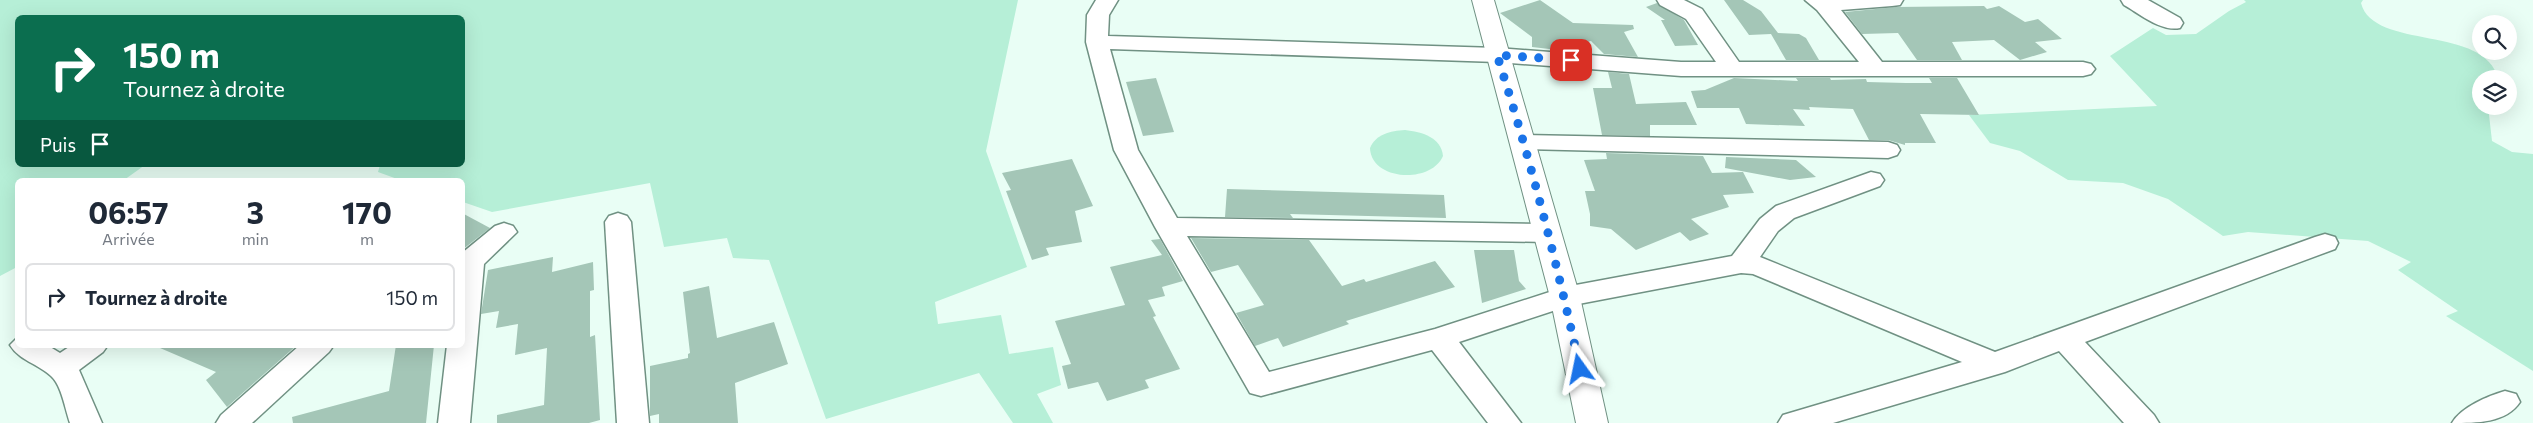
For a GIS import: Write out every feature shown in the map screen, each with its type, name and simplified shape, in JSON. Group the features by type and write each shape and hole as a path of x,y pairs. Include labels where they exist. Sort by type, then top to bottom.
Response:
{"street":[{"path":"1107,0 1098,15 1097,42 1126,150 1168,227 1260,385 1439,338 1565,297 1741,264 1757,265 1994,364"},
{"path":"1483,0 1497,55 1524,142 1565,297 1592,423"},
{"path":"1668,0 1694,14 1732,69"},
{"path":"1821,3 1892,0"},
{"path":"2132,0 2172,23"},
{"path":"1821,3 1876,69"},
{"path":"1097,42 1497,55 1681,69 2083,70"},
{"path":"1524,142 1888,150"},
{"path":"1741,264 1768,225 1785,212 1871,180"},
{"path":"618,222 633,423"},
{"path":"1168,227 1547,233"},
{"path":"465,294 467,262 504,232"},
{"path":"1794,423 1994,364 2325,243"},
{"path":"1439,338 1505,423"},
{"path":"2065,339 2143,423"},
{"path":"30,348 61,368 69,378 86,423"},
{"path":"61,368 89,348"},
{"path":"232,423 316,348"},
{"path":"454,423 462,348"},
{"path":"2468,423 2505,402"}],"green space":[{"path":"0,0 1018,0 986,151 1027,267 935,302 938,324 1001,315 1009,354 1053,347 1061,385 1037,394 1053,423 1013,423 979,373 826,419 769,260 733,258 727,238 664,247 650,183 492,212 465,203 465,178 394,178 378,172 379,167 465,167 465,15 15,15 15,167 142,167 127,178 15,178 15,268 0,276"},
{"path":"2244,0 2363,0 2361,3 2370,18 2386,27 2406,34 2453,43 2472,51 2472,60 2486,60 2489,62 2493,70 2472,70 2472,115 2489,115 2492,141 2512,152 2533,154 2533,371 2446,316 2458,311 2398,270 2411,262 2368,241 2248,232 2223,236 2168,199 2123,183 2068,180 2020,151 1990,143 1969,115 2157,106 2110,56 2153,28 2166,35 2196,34 2229,11 2246,2"},
{"path":"1405,130 1424,134 1439,144 1443,156 1436,165 1427,171 1402,175 1380,167 1373,159 1370,148 1373,143 1384,134"}],"building":[{"path":"1540,0 1573,23 1633,25 1634,29 1624,32 1638,57 1604,54 1591,41 1558,50 1532,47 1532,37 1500,13"},
{"path":"1724,0 1743,0 1761,11 1778,33 1799,34 1806,38 1819,60 1786,60 1771,34 1749,35"},
{"path":"1657,3 1684,20 1698,45 1675,46 1661,20 1665,20 1646,7"},
{"path":"1984,6 1987,9 1999,6 2025,22 2038,19 2062,39 2035,42 2047,52 2020,60 1994,40 1952,42 1962,60 1917,60 1898,33 1862,34 1845,12 1896,7"},
{"path":"1608,72 1629,74 1636,104 1686,102 1697,125 1650,125 1650,136 1602,135 1593,88 1612,88"},
{"path":"1156,78 1174,132 1143,136 1126,82"},
{"path":"1734,78 1798,81 1796,78 1830,78 1831,80 1866,79 1867,82 1932,83 1929,78 1957,78 1979,115 1920,114 1936,143 1905,143 1905,145 1888,140 1869,140 1853,109 1809,107 1810,110 1793,109 1805,126 1746,124 1739,108 1697,108 1691,91 1705,90"},
{"path":"1606,153 1703,156 1712,173 1743,172 1754,193 1723,195 1729,207 1691,219 1709,234 1690,241 1680,232 1636,250 1611,229 1590,226 1590,214 1585,191 1595,191 1584,160 1607,159"},
{"path":"1726,157 1796,160 1816,177 1790,180 1725,168"},
{"path":"1072,159 1093,206 1075,211 1082,242 1046,248 1049,255 1032,260 1006,191 1011,190 1002,173"},
{"path":"1227,189 1444,195 1446,218 1290,214 1293,218 1225,217"},
{"path":"465,215 490,228 465,248"},
{"path":"1191,238 1309,240 1342,286 1364,279 1366,282 1435,261 1455,287 1346,321 1349,324 1283,347 1278,338 1255,346 1236,313 1264,305 1238,265 1211,272"},
{"path":"1160,239 1183,281 1162,287 1165,296 1148,300 1156,316 1153,317 1180,369 1145,380 1149,388 1107,401 1098,382 1068,389 1062,366 1071,364 1055,321 1125,305 1110,267 1162,255 1151,240"},
{"path":"1474,250 1514,250 1519,281 1526,289 1482,303"},
{"path":"553,257 552,272 593,262 594,290 590,291 590,337 595,335 600,420 589,423 497,423 497,415 544,405 547,348 515,355 518,324 496,328 499,311 481,314 488,270"},
{"path":"709,286 717,338 774,322 788,364 735,383 738,423 659,423 659,414 650,416 650,366 688,358 690,353 683,292"},
{"path":"160,348 294,348 227,407 206,380 216,372"},
{"path":"396,348 434,348 426,423 293,423 292,417 389,391"}],"route":[{"path":"1571,60 1497,55 1524,142 1565,297 1580,369"}]}
